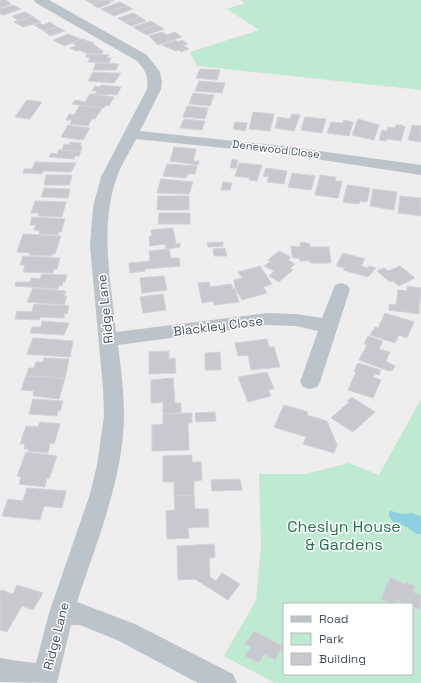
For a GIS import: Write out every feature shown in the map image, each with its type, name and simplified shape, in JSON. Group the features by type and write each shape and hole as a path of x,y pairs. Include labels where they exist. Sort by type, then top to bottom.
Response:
{"street":[{"name":"Ridge Lane","path":"40,0 142,58 151,69 155,82 151,96 109,177 101,207 98,246 113,388 114,416 108,465 101,494 61,613 45,680"},
{"name":"Denewood Close","path":"130,134 283,150 421,170"},
{"path":"310,382 341,289"},
{"name":"Blackley Close","path":"108,340 268,319 296,320 328,326"},
{"path":"61,613 80,614 126,632 224,683"},
{"path":"0,670 45,680"}],"green space":[{"path":"241,0 421,0 421,90 197,66 190,52 259,30 227,9 245,3"},
{"name":"Cheslyn House & Gardens","path":"421,399 421,683 275,683 224,656 256,600 261,546 259,474 306,474 349,463 379,475"}],"water":[{"path":"391,511 403,514 412,513 421,516 421,534 417,534 405,526 394,523 389,516 389,512"}],"building":[{"path":"0,0 6,0 11,4 0,8"},
{"path":"86,0 104,0 92,4"},
{"path":"104,0 114,1 98,8 92,4"},
{"path":"120,2 127,6 107,12 101,9"},
{"path":"13,5 21,9 4,15 0,14 0,9"},
{"path":"127,6 133,9 114,16 107,12"},
{"path":"25,12 32,16 19,21 12,16"},
{"path":"133,13 140,17 124,22 118,18"},
{"path":"32,16 41,22 23,27 14,22"},
{"path":"140,17 146,21 131,26 124,22"},
{"path":"151,21 157,25 140,31 133,27"},
{"path":"50,22 57,27 44,31 34,25 40,23 43,25"},
{"path":"157,25 164,29 147,35 140,31"},
{"path":"57,27 65,31 50,36 44,31"},
{"path":"162,32 167,35 175,32 182,37 158,45 149,36"},
{"path":"68,34 81,39 64,46 53,40"},
{"path":"82,39 94,43 93,44 103,51 102,54 85,53 70,48 76,46 73,43"},
{"path":"176,40 178,42 182,40 188,44 183,45 189,49 181,52 162,45"},
{"path":"87,54 109,55 107,58 111,58 109,63 88,62 90,57 86,57"},
{"path":"96,63 119,64 116,70 93,70"},
{"path":"200,69 220,70 217,80 196,78"},
{"path":"93,72 121,73 114,83 88,81"},
{"path":"199,81 225,83 222,93 195,91"},
{"path":"101,85 121,87 117,95 95,94 97,91 92,91 95,86 100,87"},
{"path":"193,93 214,95 210,106 189,104"},
{"path":"90,94 114,97 109,106 106,105 104,108 72,104 75,100 85,102"},
{"path":"27,100 42,102 30,119 15,117"},
{"path":"80,105 102,108 95,119 92,119 88,126 70,124 72,120 66,120 69,114 74,115"},
{"path":"187,106 208,108 205,119 183,117"},
{"path":"253,112 274,114 270,131 249,129"},
{"path":"292,114 300,115 294,131 275,128 278,117 290,119"},
{"path":"305,117 326,119 322,133 301,130"},
{"path":"184,119 205,121 202,130 180,128"},
{"path":"358,119 379,125 374,140 352,135"},
{"path":"344,120 353,122 349,136 327,133 331,122 343,123"},
{"path":"235,122 247,123 245,131 233,129"},
{"path":"68,125 90,128 83,140 61,137"},
{"path":"396,125 402,125 405,127 401,141 387,139 386,141 379,140 382,130 387,131 388,127 395,128"},
{"path":"412,125 421,126 421,142 408,140"},
{"path":"70,142 81,143 81,151 62,150 64,144 69,145"},
{"path":"174,147 196,149 193,161 199,161 198,165 170,161"},
{"path":"59,149 81,151 79,156 75,156 74,159 49,157 51,153 57,154"},
{"path":"232,159 238,160 236,168 230,168"},
{"path":"35,162 76,163 71,172 43,171 42,174 23,173 24,169 32,169"},
{"path":"239,163 262,165 257,181 249,180 250,178 235,176"},
{"path":"167,164 197,166 195,174 188,174 186,178 163,176"},
{"path":"266,168 287,171 284,184 267,182 269,177 263,176"},
{"path":"292,173 315,176 311,190 288,187"},
{"path":"46,175 71,175 72,177 69,185 44,185"},
{"path":"320,175 336,177 335,181 342,181 338,198 315,195"},
{"path":"161,179 193,182 189,194 157,193"},
{"path":"223,182 232,183 230,190 221,190"},
{"path":"347,185 370,188 367,202 360,201 359,204 343,202"},
{"path":"44,188 70,190 68,198 41,197"},
{"path":"373,189 397,192 394,210 370,206"},
{"path":"158,196 189,196 189,210 157,210"},
{"path":"400,196 421,198 421,216 398,213"},
{"path":"35,201 66,202 62,217 38,216 39,213 31,213"},
{"path":"159,213 190,213 190,224 158,224"},
{"path":"32,217 65,219 61,232 59,232 58,235 39,234 40,231 34,230 36,225 30,225"},
{"path":"173,228 176,244 180,243 180,247 166,249 165,244 150,246 149,236 152,236 151,230"},
{"path":"23,234 61,236 55,254 52,254 51,256 29,255 30,253 17,252"},
{"path":"223,242 223,246 208,247 207,243"},
{"path":"303,242 310,244 310,247 329,247 331,263 310,263 310,261 300,261 299,258 293,258 291,246 300,247 300,243"},
{"path":"225,248 227,256 214,256 213,249"},
{"path":"169,249 171,258 179,258 180,266 145,269 145,271 130,273 129,263 150,261 149,251"},
{"path":"279,251 291,257 288,260 295,264 290,269 293,270 279,282 269,276 274,271 264,266 271,261 268,260"},
{"path":"343,253 365,259 361,266 376,268 368,277 343,270 345,268 336,266"},
{"path":"23,256 60,258 57,269 54,269 53,273 23,272 25,265 20,265"},
{"path":"260,266 272,284 263,287 267,293 242,300 235,288 234,280 242,278 238,272"},
{"path":"400,266 415,278 399,286 393,281 390,282 377,271 384,268 388,271"},
{"path":"42,274 67,275 65,282 63,282 62,286 59,286 58,289 15,286 16,282 30,282 31,278 40,279"},
{"path":"164,276 167,290 142,293 140,278"},
{"path":"209,282 210,287 231,284 233,289 235,289 239,302 214,305 213,301 202,303 198,283"},
{"path":"407,286 421,288 419,314 389,310 389,304 396,305 398,290 407,291"},
{"path":"33,288 66,291 64,296 67,296 64,305 27,302"},
{"path":"163,294 166,310 143,313 140,297"},
{"path":"34,304 69,306 67,314 65,313 64,318 40,317 39,320 15,319 17,311 32,312"},
{"path":"385,313 414,322 407,338 399,335 395,343 370,335 375,327 378,328"},
{"path":"42,321 69,323 64,335 30,333 32,327 41,327"},
{"path":"368,336 383,341 379,349 390,352 386,361 395,366 393,370 389,371 359,360 367,345 364,344"},
{"path":"33,338 73,341 70,357 27,354"},
{"path":"267,339 269,347 274,347 280,367 251,370 248,355 238,356 235,343"},
{"path":"169,351 169,359 175,358 176,373 149,374 149,352"},
{"path":"220,352 221,370 205,370 205,353"},
{"path":"44,358 69,359 65,378 26,376 29,368 34,368 36,362 43,362"},
{"path":"358,363 381,370 379,375 375,374 373,377 381,380 373,398 348,390 356,372 354,371"},
{"path":"267,372 274,389 268,390 271,396 248,402 238,377"},
{"path":"26,376 65,378 59,399 33,396 34,391 21,390"},
{"path":"173,378 175,403 181,403 181,413 163,414 163,402 151,403 151,380"},
{"path":"352,397 375,412 353,432 331,418 349,402 347,401"},
{"path":"33,399 63,401 57,416 29,414"},
{"path":"284,405 308,412 307,415 327,421 337,445 334,453 303,444 306,437 274,427"},
{"path":"215,412 216,421 196,422 195,413"},
{"path":"192,413 192,423 188,423 189,450 152,451 152,425 163,424 163,414"},
{"path":"40,422 60,424 54,444 50,443 48,453 28,451 28,449 24,449 25,444 20,444 26,426 38,427"},
{"path":"26,452 57,456 49,479 47,478 45,487 19,484 21,477 17,476"},
{"path":"192,455 192,462 201,462 202,480 194,481 194,495 174,496 174,482 163,482 163,456"},
{"path":"240,479 242,490 212,491 211,480"},
{"path":"27,488 66,491 62,508 44,506 40,520 2,516 8,499 23,501"},
{"path":"194,495 195,509 208,509 209,527 188,528 189,538 167,539 166,511 175,510 174,496"},
{"path":"214,544 215,557 209,558 210,577 216,581 222,573 240,584 228,600 195,579 178,580 177,546"},
{"path":"390,577 405,584 406,582 415,586 413,592 421,595 421,610 413,606 413,603 404,603 397,600 396,603 390,603 381,599"},
{"path":"17,585 43,593 33,610 22,606 7,632 0,630 0,592 1,590 13,594"},
{"path":"254,631 283,646 275,660 264,654 259,663 245,656 251,647 245,644"}]}
